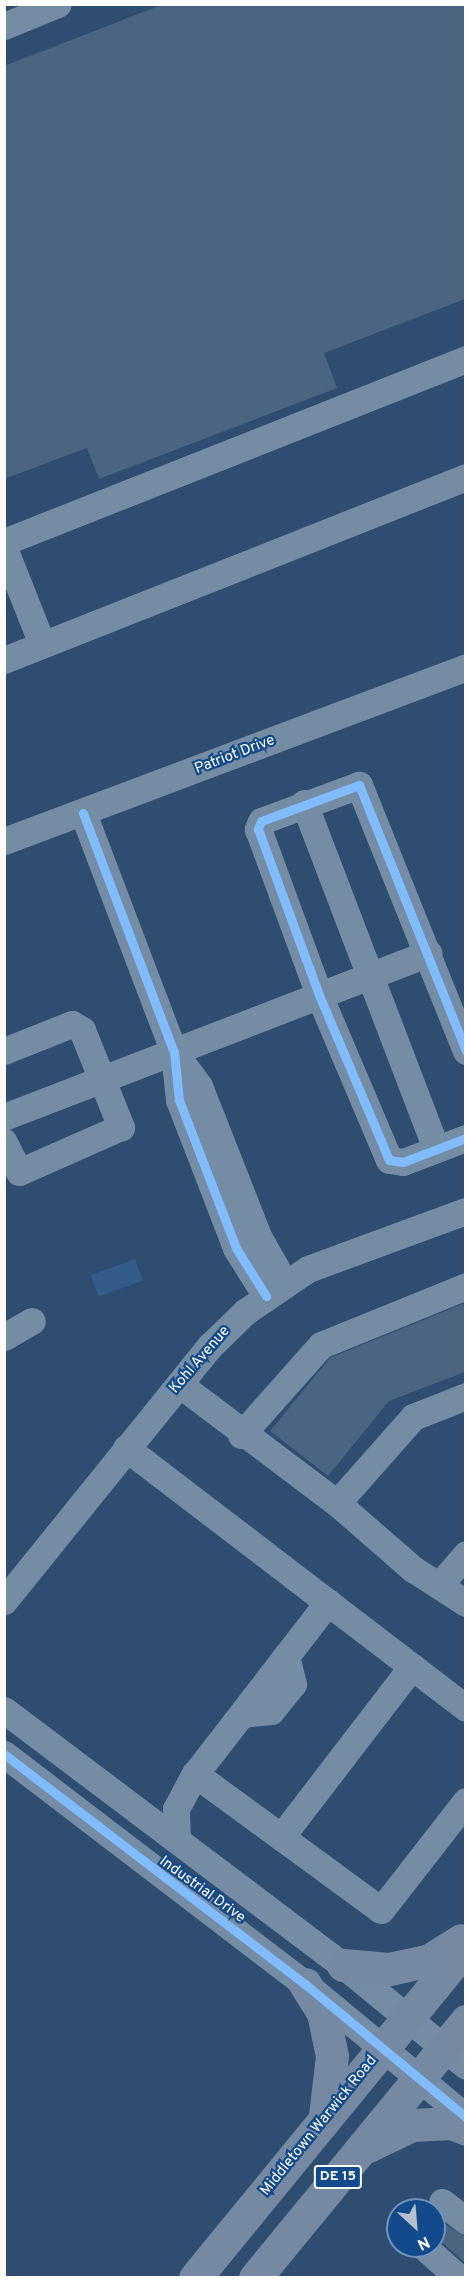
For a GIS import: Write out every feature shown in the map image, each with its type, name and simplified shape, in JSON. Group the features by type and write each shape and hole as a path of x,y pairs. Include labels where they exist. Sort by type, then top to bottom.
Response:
{"main road":[{"path":"343,1965 389,1969 428,1960 465,1938"},
{"name":"Middletown Warwick Road","path":"195,2277 465,1947"},
{"path":"305,1984 323,2013 332,2056 333,2085 324,2120"},
{"name":"DE 15","path":"255,2277 421,2077 455,2057 465,2022"},
{"path":"354,2156 383,2135 412,2126 452,2123 465,2129"}],"street":[{"path":"4,26 58,4"},
{"path":"4,542 465,359"},
{"path":"4,660 465,477"},
{"path":"4,548 42,644"},
{"name":"Patriot Drive","path":"4,841 465,667"},
{"path":"465,1051 428,953 359,785 304,803 261,821 258,829 319,995 389,1160 404,1162 465,1138"},
{"path":"304,803 368,976 436,1149"},
{"path":"83,813 174,1052 183,1111 236,1248 275,1289"},
{"path":"4,1117 428,953"},
{"path":"4,1051 72,1024 81,1030 121,1127 98,1142 19,1172 4,1142"},
{"name":"Kohl Avenue","path":"4,1601 210,1346 275,1289 465,1211"},
{"path":"241,1435 321,1346 465,1286"},
{"path":"4,1337 32,1321"},
{"path":"179,1384 241,1435 337,1503 413,1569 441,1583 465,1603"},
{"path":"337,1503 412,1417 465,1396"},
{"path":"126,1448 465,1708"},
{"path":"441,1583 465,1554"},
{"path":"177,1840 176,1809 195,1774 328,1602"},
{"path":"281,1837 412,1666"},
{"name":"Industrial Drive","path":"4,1710 343,1965 455,2057"},
{"name":"Industrial Drive","path":"4,1754 305,1984 421,2077 465,2117"},
{"path":"195,1774 381,1910 465,1801"},
{"path":"446,2205 465,2222"},
{"path":"437,2258 459,2277"}],"water":[{"path":"135,1259 143,1281 99,1297 91,1275"}],"building":[{"path":"164,4 465,4 465,299 324,353 337,388 99,479 87,448 4,479 4,66"},
{"path":"465,1303 465,1372 389,1401 328,1476 270,1431 330,1358"},
{"path":"446,2225 465,2236 465,2263 446,2246"}],"cycle path":[{"path":"466,1051 359,785 261,821 258,829 319,995 389,1160 403,1162 466,1138"},
{"path":"83,813 174,1052 179,1100 236,1248 266,1296"},
{"path":"4,1754 305,1984 466,2117"}]}
